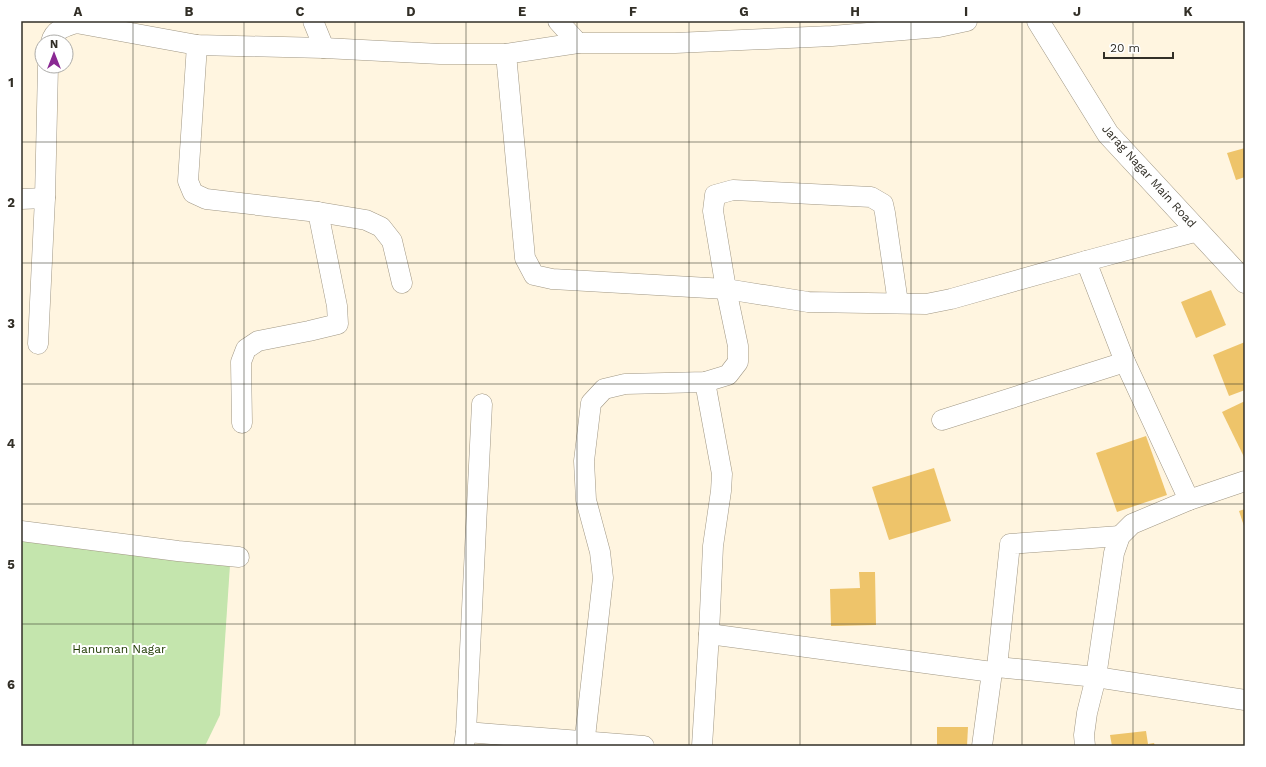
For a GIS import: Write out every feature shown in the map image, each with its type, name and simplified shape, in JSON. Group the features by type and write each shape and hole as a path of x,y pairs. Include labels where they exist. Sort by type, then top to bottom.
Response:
{"street":[{"path":"313,21 324,48"},
{"path":"558,21 578,43"},
{"path":"56,34 61,27 76,23 197,44 324,48 440,54 506,54 578,43 675,43 832,36 939,27 967,21"},
{"name":"Jarag Nagar Main Road","path":"1038,21 1108,134 1245,282"},
{"path":"197,44 188,181 193,193 206,199 318,212 366,220 381,227 392,241 402,284"},
{"path":"506,54 525,258 534,275 552,279 726,289 808,302 926,304 951,299 1198,231"},
{"path":"38,344 45,198 48,74"},
{"path":"584,744 603,578 600,552 586,500 584,461 591,404 604,389 625,384 704,382 728,374 738,362 738,346 726,289 713,211 715,195 733,190 871,197 883,204 898,303"},
{"path":"21,200 45,198"},
{"path":"242,423 241,362 246,349 258,341 338,324 337,306 318,212"},
{"path":"1086,261 1126,362 1189,500"},
{"path":"942,420 1126,362"},
{"path":"702,746 713,546 722,474 704,382"},
{"path":"482,404 465,739 644,746"},
{"path":"1085,746 1084,735 1086,713 1096,678 1114,553 1120,536 1132,524 1189,500 1245,481"},
{"path":"21,531 178,551 239,557"},
{"path":"982,746 995,670 1010,544 1120,536"},
{"path":"709,634 995,670 1096,678 1245,700"}],"green space":[{"name":"Hanuman Nagar","path":"21,538 230,565 220,715 205,746 21,746"}],"building":[{"path":"1245,148 1245,177 1236,180 1227,153"},
{"path":"1211,290 1226,325 1196,338 1181,302"},
{"path":"1245,342 1245,390 1229,396 1213,355"},
{"path":"1245,401 1245,459 1222,412"},
{"path":"1146,436 1167,495 1117,512 1096,453"},
{"path":"934,468 951,521 889,540 872,487"},
{"path":"1245,509 1245,529 1239,511"},
{"path":"859,572 875,572 876,625 831,626 830,589 860,588"},
{"path":"937,727 968,727 967,746 937,746"},
{"path":"1146,731 1148,744 1154,743 1155,746 1112,746 1110,735"}]}
